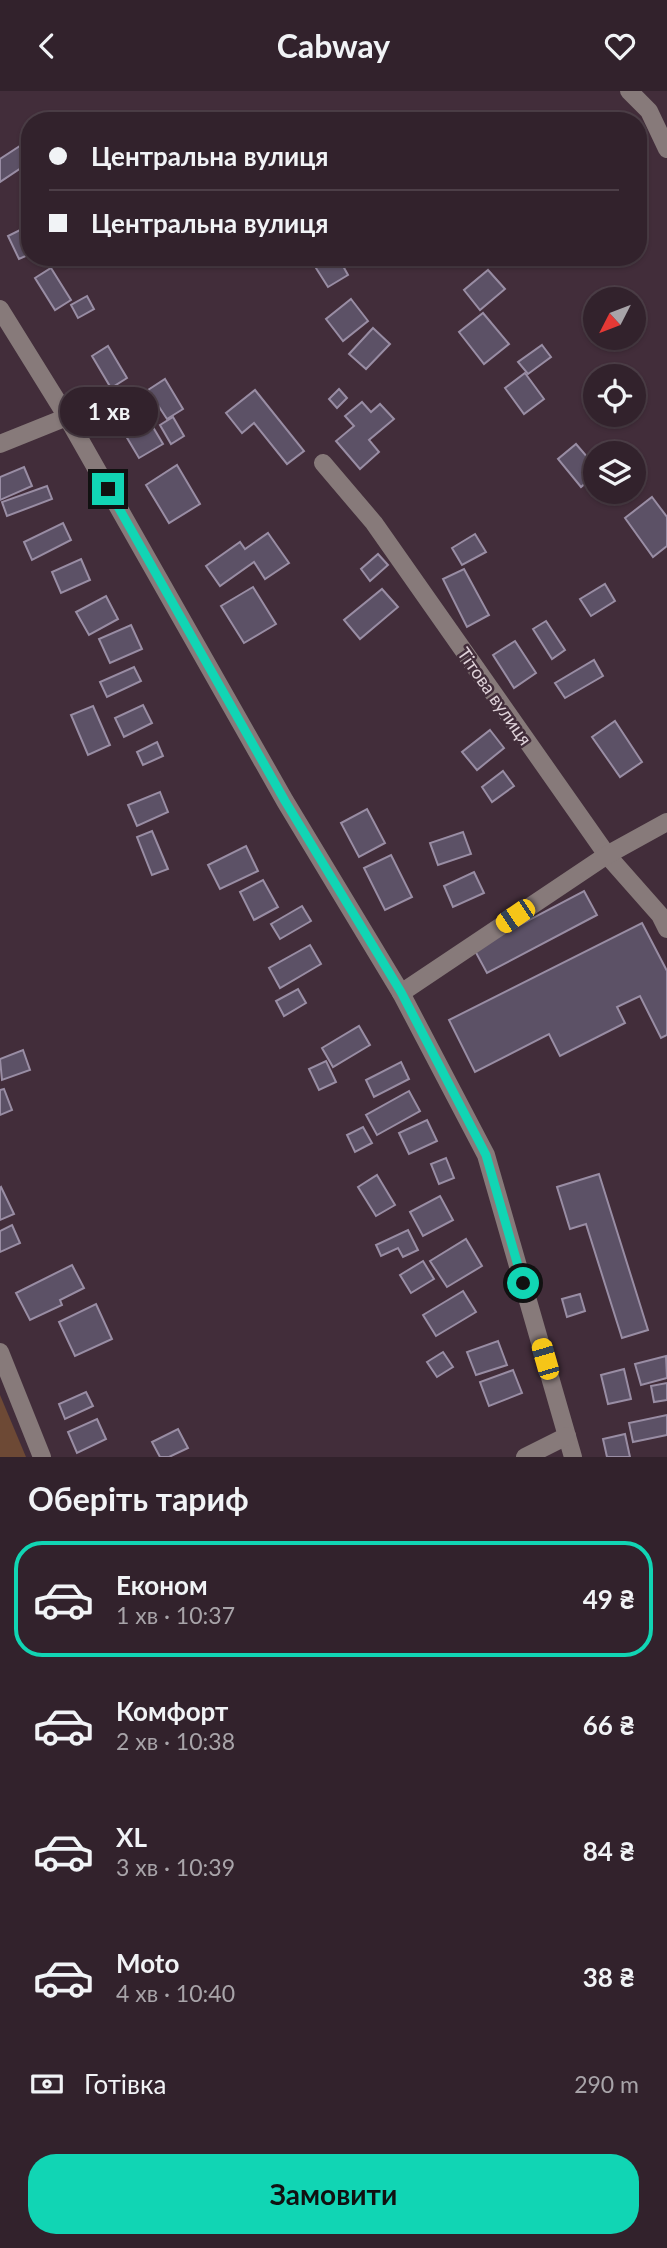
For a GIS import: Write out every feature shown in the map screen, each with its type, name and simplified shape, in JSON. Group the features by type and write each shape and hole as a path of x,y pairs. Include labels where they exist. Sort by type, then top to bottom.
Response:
{"street":[{"path":"629,91 649,111 667,149"},
{"path":"0,309 67,417 285,801 401,992 486,1155 573,1457"},
{"path":"0,444 67,417"},
{"name":"Тітова вулиця","path":"323,463 374,523 607,855 660,915 667,929"},
{"path":"401,992 607,855 667,822"},
{"path":"0,1352 42,1457"},
{"path":"524,1457 567,1436"}],"shaded area":[{"path":"0,1395 26,1457 0,1457"}],"building":[{"path":"21,145 21,168 0,182 0,159"},
{"path":"21,230 21,258 19,259 8,236"},
{"path":"315,266 343,266 348,275 328,287"},
{"path":"51,268 71,300 55,310 35,278"},
{"path":"488,270 505,289 480,310 464,290"},
{"path":"87,296 94,309 78,318 71,305"},
{"path":"351,299 368,321 343,341 326,319"},
{"path":"483,313 509,344 484,364 459,332"},
{"path":"373,328 390,344 366,369 349,354"},
{"path":"542,345 551,357 528,374 518,362"},
{"path":"108,346 127,378 111,388 92,356"},
{"path":"525,373 544,399 524,414 505,388"},
{"path":"165,379 183,409 167,419 148,390"},
{"path":"339,389 347,398 337,408 329,399"},
{"path":"255,390 304,451 287,464 254,423 242,433 226,413"},
{"path":"362,402 371,412 380,404 394,419 369,440 379,452 360,469 336,441 354,426 345,416"},
{"path":"147,417 163,444 139,458 123,431"},
{"path":"173,417 184,436 171,444 160,425"},
{"path":"576,444 583,452 583,485 581,487 558,459"},
{"path":"177,465 200,504 169,523 146,485"},
{"path":"24,467 32,486 0,500 0,477"},
{"path":"47,486 52,499 7,516 2,502"},
{"path":"652,497 667,517 667,546 653,557 625,518"},
{"path":"63,523 71,540 32,560 24,542"},
{"path":"268,533 289,563 265,579 254,562 220,586 206,566 240,542 245,549"},
{"path":"475,534 486,552 462,565 452,548"},
{"path":"378,554 388,565 370,581 361,569"},
{"path":"81,559 90,580 61,593 52,572"},
{"path":"464,569 489,615 467,627 443,579"},
{"path":"605,584 615,601 591,616 580,599"},
{"path":"253,587 276,624 244,643 221,606"},
{"path":"382,589 398,607 360,639 344,620"},
{"path":"106,596 118,619 89,635 76,612"},
{"path":"546,621 565,650 552,659 533,629"},
{"path":"131,625 142,649 110,663 99,639"},
{"path":"515,641 536,673 514,688 493,655"},
{"path":"594,660 603,676 565,698 555,683"},
{"path":"134,667 141,681 107,697 100,682"},
{"path":"143,705 152,723 124,737 115,718"},
{"path":"93,706 110,745 88,755 71,715"},
{"path":"615,721 642,762 620,777 592,737"},
{"path":"490,730 504,748 477,770 462,752"},
{"path":"157,742 163,756 143,765 137,752"},
{"path":"503,771 514,786 492,802 482,787"},
{"path":"160,792 168,812 137,826 128,805"},
{"path":"367,809 385,843 359,857 341,823"},
{"path":"152,831 168,869 152,875 137,837"},
{"path":"463,832 471,854 438,865 430,843"},
{"path":"246,846 258,871 220,889 208,865"},
{"path":"391,855 412,897 385,910 364,868"},
{"path":"474,872 484,893 453,907 444,886"},
{"path":"263,880 278,907 254,920 240,892"},
{"path":"584,891 597,915 487,973 474,949"},
{"path":"302,906 311,921 280,939 271,924"},
{"path":"642,923 667,971 667,1035 661,1038 640,996 617,1007 625,1023 560,1056 549,1034 475,1072 449,1020"},
{"path":"310,945 321,964 280,988 269,968"},
{"path":"298,989 306,1003 284,1016 276,1001"},
{"path":"359,1026 370,1045 333,1067 322,1048"},
{"path":"23,1050 30,1070 2,1080 0,1059"},
{"path":"326,1061 336,1082 319,1090 309,1069"},
{"path":"401,1062 409,1079 374,1097 366,1080"},
{"path":"4,1089 12,1110 0,1115 0,1090"},
{"path":"409,1091 420,1111 377,1135 366,1115"},
{"path":"427,1120 437,1141 409,1154 399,1133"},
{"path":"363,1127 372,1143 355,1152 347,1135"},
{"path":"446,1158 454,1178 439,1184 431,1164"},
{"path":"599,1174 648,1330 622,1338 586,1224 570,1229 557,1187"},
{"path":"377,1175 395,1205 376,1216 358,1187"},
{"path":"0,1188 14,1214 0,1220"},
{"path":"440,1196 453,1220 423,1236 410,1212"},
{"path":"12,1225 20,1243 0,1252 0,1231"},
{"path":"408,1230 418,1250 403,1257 398,1248 381,1256 376,1245"},
{"path":"466,1239 482,1266 447,1287 430,1261"},
{"path":"423,1261 434,1279 411,1293 400,1275"},
{"path":"72,1265 84,1288 60,1300 62,1305 30,1320 16,1293"},
{"path":"463,1291 476,1312 436,1336 423,1315"},
{"path":"580,1294 585,1311 567,1317 562,1299"},
{"path":"96,1304 112,1339 75,1356 59,1322"},
{"path":"498,1341 507,1365 476,1375 467,1352"},
{"path":"443,1352 453,1367 437,1377 427,1362"},
{"path":"666,1356 667,1378 641,1385 635,1364"},
{"path":"624,1369 631,1399 608,1404 601,1375"},
{"path":"513,1370 522,1393 489,1406 480,1382"},
{"path":"667,1383 667,1400 654,1402 651,1386"},
{"path":"86,1392 93,1406 65,1419 59,1404"},
{"path":"667,1415 667,1435 633,1442 629,1423"},
{"path":"97,1419 106,1439 77,1453 68,1432"},
{"path":"178,1429 188,1448 169,1457 160,1457 152,1442"},
{"path":"625,1434 630,1457 607,1457 603,1439"}],"route":[{"path":"108,489 285,801 401,992 486,1155 523,1283"}]}
